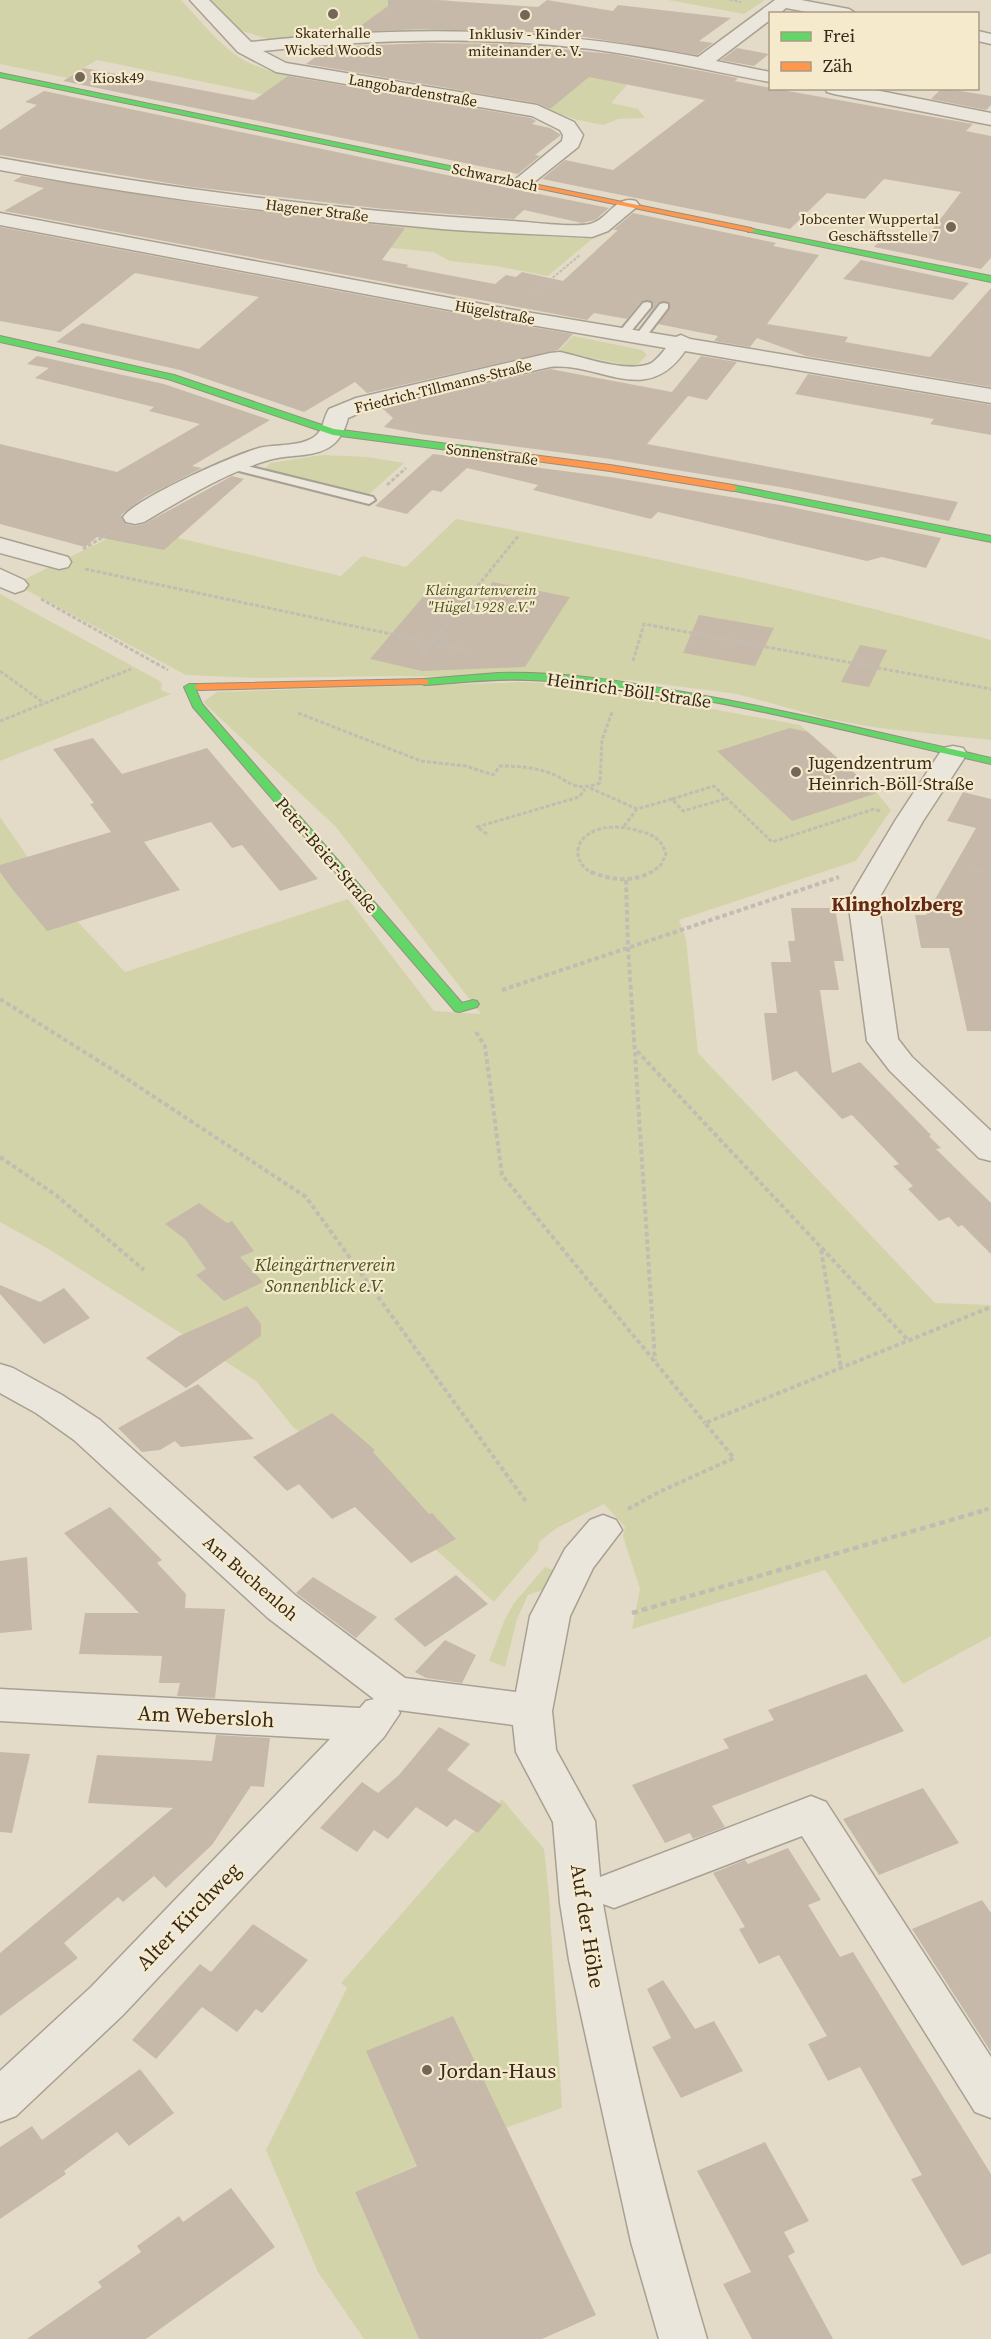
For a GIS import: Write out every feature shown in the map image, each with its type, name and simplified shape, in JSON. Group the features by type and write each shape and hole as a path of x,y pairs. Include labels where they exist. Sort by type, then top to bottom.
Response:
{"street":[{"name":"Langobardenstraße","path":"199,0 244,48 263,62 282,68 537,111 567,126 573,135 571,142 521,183"},
{"path":"770,12 783,2 838,12"},
{"path":"701,64 769,13"},
{"path":"244,48 351,38 474,35 593,44 769,77"},
{"name":"Schwarzbach","path":"0,75 991,279"},
{"path":"844,90 991,119"},
{"name":"Hagener Straße","path":"0,164 115,184 309,209 444,223 592,231"},
{"path":"592,231 601,227 629,205"},
{"name":"Hügelstraße","path":"2,222 508,315 681,342 991,396"},
{"name":"Sonnenstraße","path":"0,339 171,377 333,432 633,472 786,497 991,539"},
{"name":"Friedrich-Tillmanns-Straße","path":"135,517 200,479 231,465 267,453 318,444 333,432 337,414 364,403 550,360 560,359 632,373 649,372 661,367 681,342"},
{"path":"0,545 59,562"},
{"name":"Heinrich-Böll-Straße","path":"189,687 401,683 539,677 621,686 752,708 834,729 991,761"},
{"name":"Peter-Beier-Straße","path":"189,687 197,705 459,1008"},
{"path":"953,754 909,821 863,900 883,1041 901,1064 991,1150"},
{"path":"459,1008 473,1004"},
{"name":"Am Buchenloh","path":"0,1377 49,1404 87,1430 282,1607 396,1693 532,1711"},
{"name":"Auf der Höhe","path":"603,1530 579,1559 550,1616 532,1711 536,1752 574,1821 598,1897 591,1960 655,2242 683,2339"},
{"path":"370,1725 396,1693"},
{"name":"Am Webersloh","path":"0,1705 370,1725"},
{"name":"Alter Kirchweg","path":"0,2101 107,2001 370,1725"},
{"path":"598,1897 811,1814 991,2097"}],"lane":[{"path":"632,334 647,305"},
{"path":"632,334 664,306"},
{"path":"231,465 369,501"}],"path":[{"path":"508,315 597,241 592,231"},
{"path":"59,562 135,517"},
{"path":"401,683 430,643 519,535"},
{"path":"59,562 430,643"},
{"path":"7,581 183,678 189,687"},
{"path":"644,624 991,689"},
{"path":"0,721 131,669"},
{"path":"0,670 44,703"},
{"path":"487,834 477,827 579,797 588,788 600,783 602,740 621,686"},
{"path":"294,712 421,761 466,766 493,775 500,766 535,768 552,773 572,788 588,788 637,809"},
{"path":"623,826 637,809 714,786 772,842 874,808 909,821"},
{"path":"672,799 683,811 726,798"},
{"path":"623,826 652,834 661,841 666,850 666,858 653,873 639,879 626,880 612,879 592,873 579,863 575,855 576,845 583,837 594,831 623,826"},
{"path":"473,1004 489,994 885,861"},
{"path":"970,867 991,873"},
{"path":"626,880 628,947 655,1362"},
{"path":"0,999 121,1075 306,1197 527,1503"},
{"path":"459,1008 485,1046 502,1175 734,1458 659,1492 603,1522 603,1530"},
{"path":"636,1051 907,1339"},
{"path":"0,1157 57,1196 144,1270"},
{"path":"821,1248 841,1368"},
{"path":"705,1423 991,1306"},
{"path":"632,1613 991,1508"}],"green space":[{"path":"0,0 181,0 219,41 246,61 296,78 366,89 339,110 97,60 67,78 0,64"},
{"path":"211,0 449,0 454,30 271,40 242,31"},
{"path":"668,0 765,0 744,14"},
{"path":"642,68 611,103 638,109 645,118 618,119 603,125 578,120 527,103 447,90 451,87"},
{"path":"353,220 407,227 592,239 548,276 496,266 450,261 433,252 333,242"},
{"path":"573,336 642,350 647,355 632,366 558,351"},
{"path":"322,455 367,457 404,463 367,496 265,469 270,463"},
{"name":"Kleingartenverein \"Hügel 1928 e.V.\"","path":"456,519 725,574 858,605 991,640 991,740 879,728 828,719 737,694 629,680 395,676 259,678 186,675 15,584 131,527 341,576 362,556 406,567"},
{"path":"0,594 158,680 162,683 161,690 171,694 0,761"},
{"name":"Kleingärtnerverein Sonnenblick e.V.","path":"526,682 581,685 800,725 877,793 891,810 856,861 679,920 686,939 698,1053 935,1303 991,1305 991,1636 903,1684 825,1570 632,1629 640,1589 623,1536 625,1527 604,1504 555,1529 539,1542 538,1550 494,1602 345,1468 293,1427 256,1381 47,1248 0,1222 0,817 59,902 125,972 348,899 434,1011 481,1014 336,827 203,702 217,692"},
{"path":"545,1567 555,1571 543,1590 528,1595 517,1619 505,1667 489,1661 505,1619 514,1603"},
{"path":"502,1799 544,1849 562,2108 505,2128 355,2192 419,2339 364,2339 318,2272 266,2150 347,1988 341,1983"}],"building":[{"path":"388,0 435,0 538,7 547,0 613,11 618,5 731,18 699,41 713,43 697,55 585,37 530,32 420,29 352,32 388,6"},
{"path":"427,43 509,44 613,54 738,78 735,81 769,88 769,90 782,90 973,124 966,131 991,136 991,258 981,269 874,247 884,236 920,243 961,192 884,179 865,199 827,193 790,229 542,179 565,160 613,170 705,100 589,77 550,109 537,103 306,64 329,47"},
{"path":"737,48 769,54 754,66 721,60"},
{"path":"84,68 254,100 288,76 531,118 536,121 532,124 550,128 561,135 535,155 540,156 518,174 63,81"},
{"path":"940,90 954,90 991,96 991,105 986,110 931,99"},
{"path":"44,91 609,208 595,220 582,223 524,210 514,219 384,209 192,187 0,155 0,130 37,105 25,102"},
{"path":"22,176 220,207 405,228 382,260 409,265 406,267 495,284 506,275 516,277 522,272 563,281 633,213 776,243 773,246 819,255 767,324 848,337 845,342 930,357 991,288 991,387 806,356 757,338 750,347 714,341 718,336 658,324 670,308 670,303 665,301 658,303 644,322 653,308 652,301 641,302 627,319 594,313 587,320 4,211 44,188 13,181"},
{"path":"0,227 573,334 558,350 367,393 355,382 304,412 180,370 56,342 82,323 199,349 259,297 135,273 60,332 0,321"},
{"path":"861,260 969,283 953,300 843,279"},
{"path":"37,356 164,384 270,420 192,466 202,468 145,497 121,515 126,524 135,526 144,524 232,476 244,479 164,550 97,537 85,547 0,524 0,444 117,472 200,424 149,411 154,407 35,378 49,368 27,364"},
{"path":"701,356 737,362 707,400 688,396 647,444 958,502 949,521 786,488 610,459 420,434 384,427 393,418 382,408 550,369 672,392"},
{"path":"808,374 991,405 991,435 930,424 934,419 795,394"},
{"path":"433,454 610,477 786,506 941,538 926,568 882,557 867,561 658,512 651,519 533,490 538,485 467,468 441,492 432,490 407,514 375,506"},
{"path":"492,582 570,597 525,667 422,671 370,659 428,591 478,601 480,598 488,599"},
{"path":"699,615 774,628 755,666 683,653"},
{"path":"860,645 887,650 869,687 841,682"},
{"name":"Jugendzentrum Heinrich-Böll-Straße","path":"790,728 808,732 877,793 792,821 717,751"},
{"path":"93,738 122,774 207,748 318,879 280,891 242,845 232,848 211,822 144,842 180,890 47,931 0,872 0,865 111,832 90,804 94,803 53,749"},
{"path":"963,792 991,799 991,1031 967,1031 949,948 921,948 915,915 926,915 976,828 947,821"},
{"path":"791,908 835,908 844,961 834,961 839,990 820,990 832,1073 860,1062 931,1135 929,1136 941,1148 936,1149 991,1203 991,1254 962,1225 958,1227 949,1217 939,1221 908,1189 913,1186 893,1166 899,1164 852,1115 842,1119 796,1071 772,1081 764,1013 777,1013 771,962 791,962 788,941 795,941"},
{"path":"199,1203 227,1223 232,1221 254,1251 240,1257 263,1282 224,1301 196,1275 206,1269 185,1239 165,1224"},
{"path":"0,1285 40,1302 64,1288 90,1318 44,1344 0,1294"},
{"path":"247,1306 261,1324 261,1336 186,1388 146,1358 179,1336"},
{"path":"198,1384 254,1439 181,1447 175,1441 160,1450 142,1452 118,1428"},
{"path":"332,1413 375,1450 373,1452 429,1514 432,1513 456,1539 411,1563 355,1507 332,1519 299,1484 287,1491 253,1457"},
{"path":"110,1507 162,1560 157,1563 186,1594 185,1608 225,1609 215,1698 177,1696 180,1683 159,1683 162,1656 79,1654 85,1613 139,1613 64,1533"},
{"path":"27,1557 32,1630 0,1633 0,1561"},
{"path":"456,1575 488,1604 425,1647 394,1619"},
{"path":"313,1577 377,1617 356,1638 296,1593"},
{"path":"445,1640 476,1655 462,1683 426,1678 415,1672"},
{"path":"866,1674 904,1731 712,1806 725,1827 693,1839 690,1833 665,1843 632,1785 729,1748 723,1739 774,1720 768,1710"},
{"path":"439,1727 470,1744 447,1770 502,1805 478,1833 455,1819 447,1827 416,1807 388,1839 374,1830 357,1852 320,1828 362,1782 378,1793 399,1775"},
{"path":"216,1735 270,1738 264,1787 251,1786 212,1845 166,1888 154,1876 123,1902 118,1897 64,1943 78,1958 0,2016 0,1953 173,1808 88,1803 97,1755 212,1761"},
{"path":"0,1752 30,1754 12,1833 0,1832"},
{"path":"923,1788 959,1843 879,1875 843,1819"},
{"path":"788,1848 821,1900 808,1905 840,1957 853,1952 991,2174 991,2253 962,2266 911,2179 922,2175 860,2067 828,2081 808,2044 827,2036 779,1955 759,1964 739,1929 745,1927 713,1873 745,1860 748,1864"},
{"path":"982,1900 991,1913 991,2052 912,1929"},
{"path":"253,1924 308,1960 262,2013 256,2009 237,2032 202,2007 156,2059 132,2040 200,1964 211,1972"},
{"path":"663,1980 695,2029 714,2021 743,2071 681,2098 652,2047 671,2038 647,1989"},
{"path":"453,2016 596,2315 542,2339 419,2339 355,2192 417,2166 366,2051"},
{"path":"140,2069 174,2113 129,2146 117,2132 64,2171 66,2174 0,2219 0,2147 32,2126 42,2140"},
{"path":"765,2142 809,2221 784,2232 795,2252 788,2256 833,2339 752,2339 723,2284 751,2272 697,2171"},
{"path":"231,2188 275,2247 146,2339 27,2339 102,2287 98,2282 141,2252 137,2246 179,2216 183,2222"}],"traffic: fast":[{"path":"0,75 522,183"},
{"path":"751,230 991,279"},
{"path":"0,339 171,377 333,432 502,454"},
{"path":"733,488 991,539"},
{"path":"424,682 527,676 599,682 768,711 991,761"},
{"path":"199,687 189,687 197,705 459,1008 473,1004"}],"traffic: slow":[{"path":"522,183 751,230"},
{"path":"502,454 610,468 733,488"},
{"path":"199,687 424,682"}],"place":[{"name":"Skaterhalle Wicked Woods","path":"333,14"},
{"name":"Inklusiv - Kinder miteinander e. V.","path":"525,15"},
{"name":"Kiosk49","path":"80,77"},
{"name":"Jobcenter Wuppertal Geschäftsstelle 7","path":"951,227"},
{"name":"Jugendzentrum Heinrich-Böll-Straße","path":"796,772"},
{"name":"Jordan-Haus","path":"427,2070"}],"district":[{"name":"Klingholzberg","path":"897,904"}]}
